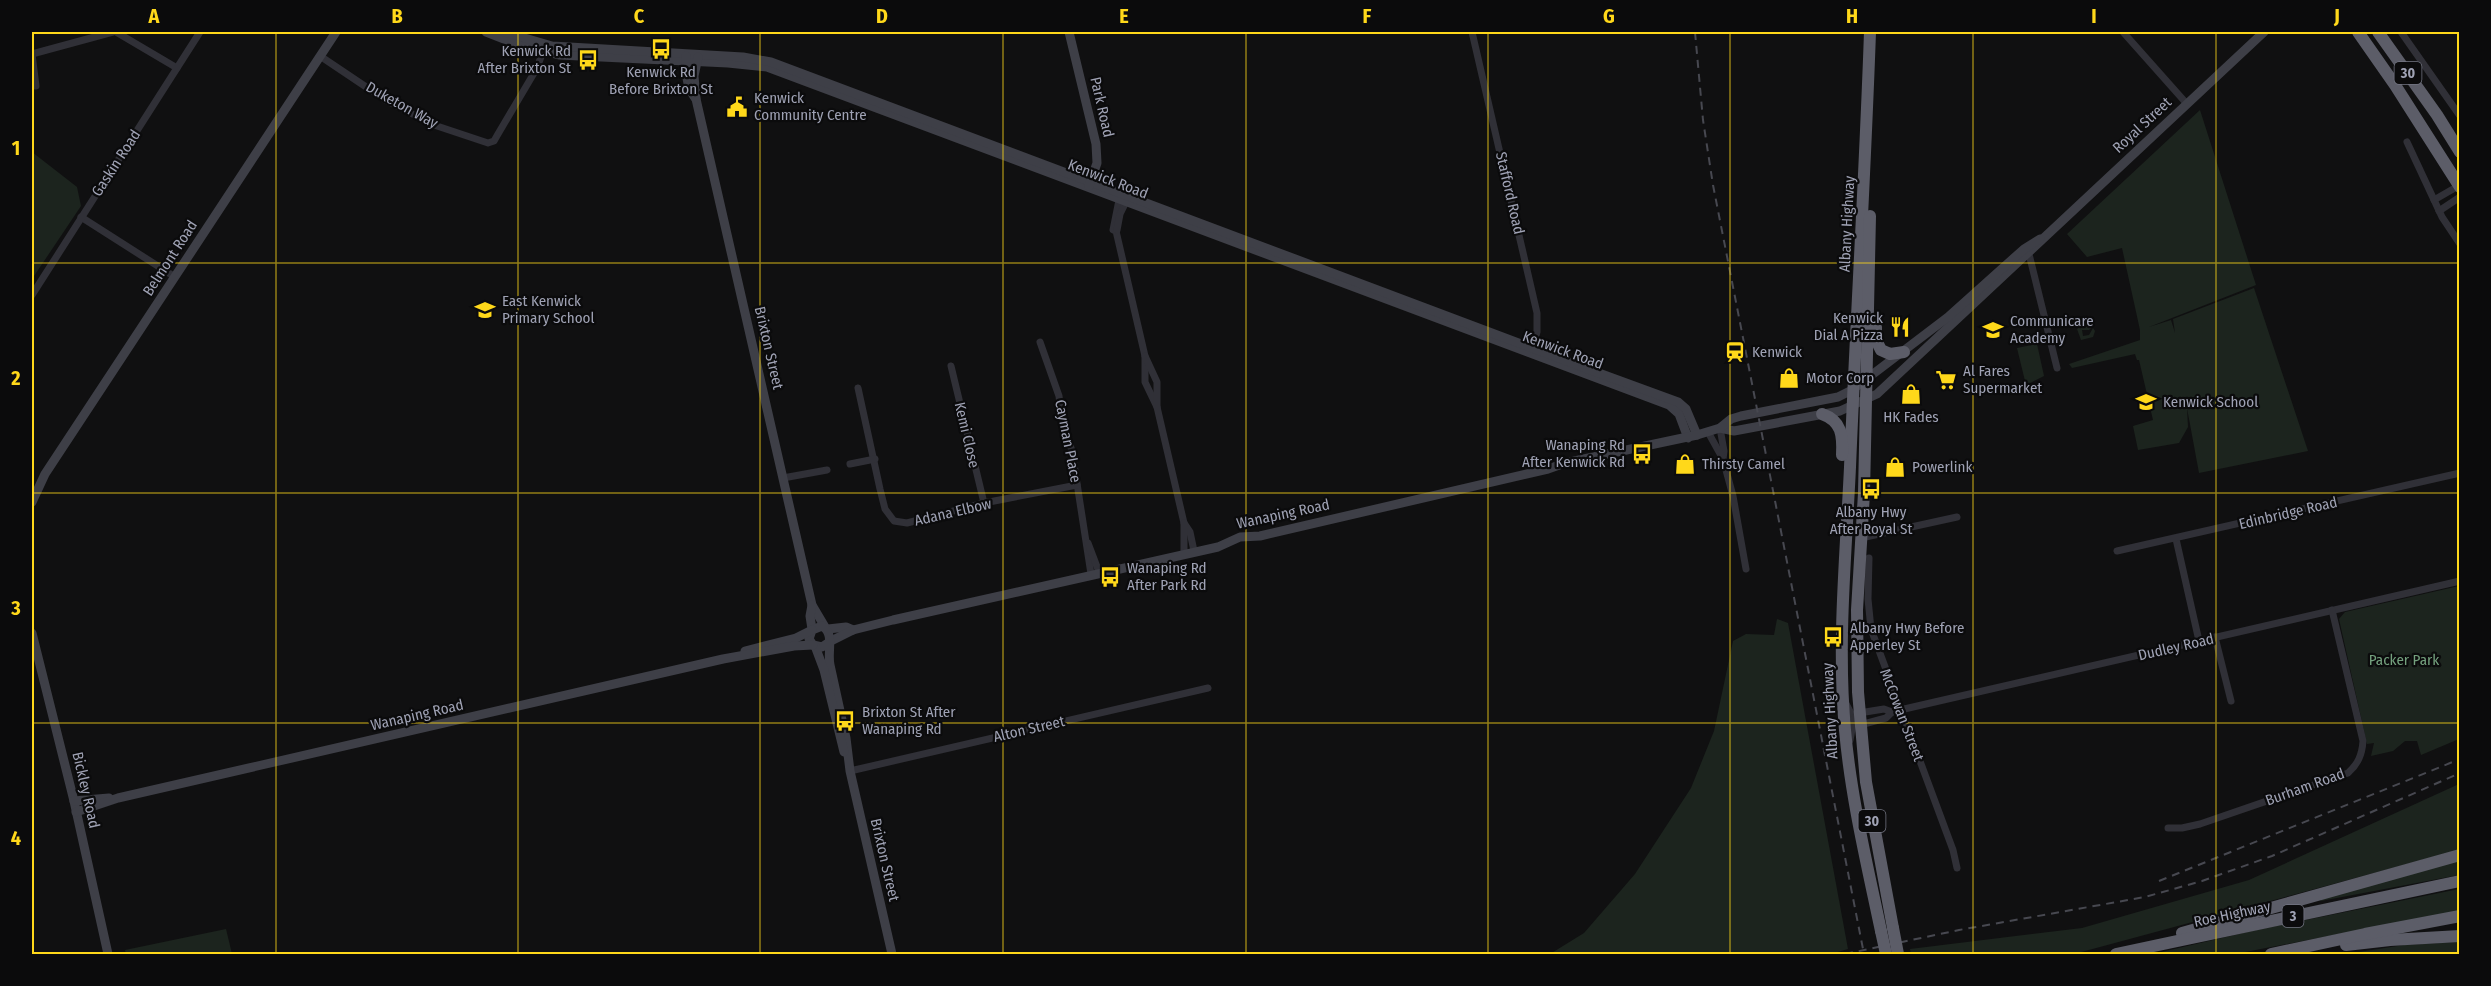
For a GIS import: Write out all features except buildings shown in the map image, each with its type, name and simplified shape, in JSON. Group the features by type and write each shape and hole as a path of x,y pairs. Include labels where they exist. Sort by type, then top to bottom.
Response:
{"highway":[{"name":"Albany Highway","path":"1870,32 1865,171 1852,390 1843,624 1843,697 1853,796 1887,930 1898,954"},
{"name":"Albany Highway","path":"1877,32 1870,171 1867,381 1857,610 1858,719 1887,930 1886,954"},
{"path":"2348,32 2379,61"},
{"name":"30","path":"2358,32 2379,61 2459,189"},
{"name":"30","path":"2378,32 2437,115 2460,152"},
{"path":"1869,263 1875,282 1877,343 1881,350 1887,353 1904,352"},
{"path":"1822,414 1833,419 1841,430 1842,476 1849,487"},
{"path":"2121,953 2194,929 2460,855"},
{"name":"Roe Highway","path":"2121,953 2460,881"},
{"name":"3","path":"2271,954 2365,933 2460,916"},
{"path":"2300,948 2460,936"}],"main road":[{"name":"Belmont Road","path":"32,502 45,474 336,32"},
{"name":"Kenwick Road","path":"486,32 519,45 559,55 686,57"},
{"name":"Kenwick Road","path":"504,32 552,46 697,58 766,67 1124,198 1531,351 1672,407 1693,436"},
{"name":"Park Road","path":"1070,32 1096,144 1097,163 1089,185"},
{"name":"Royal Street","path":"1852,390 1904,352 1964,303 2024,249 2040,239 2264,32"},
{"name":"Brixton Street","path":"686,57 689,87 696,99"},
{"name":"Brixton Street","path":"697,58 694,76 696,99 812,605 826,628"},
{"name":"Royal Street","path":"1866,399 1877,394 1889,384 2029,254 2040,239"},
{"name":"Wanaping Road","path":"829,643 853,630 1225,544 1246,536 1260,536 1548,469 1565,462 1693,436 1719,428 1731,419 1782,406 1838,397 1852,390"},
{"name":"Wanaping Road","path":"1719,428 1734,431 1822,414 1852,406 1866,399"},
{"path":"1782,406 1784,411 1798,418"},
{"path":"1775,422 1782,406"},
{"name":"Brixton Street","path":"812,605 810,616 812,629"},
{"path":"819,626 826,628 831,635 829,643 822,647 814,645 809,639 812,629 819,626"},
{"name":"Wanaping Road","path":"826,628 846,627 853,630"},
{"name":"Wanaping Road","path":"723,659 765,644 796,638 812,629"},
{"name":"Bickley Road","path":"32,633 74,801 108,954"},
{"name":"Brixton Street","path":"829,643 830,665 846,738 850,771 892,954"},
{"name":"Brixton Street","path":"814,645 824,670 839,739 850,771"},
{"name":"Wanaping Road","path":"76,812 117,798 723,659 794,646 814,645"},
{"name":"Wanaping Road","path":"74,801 117,798"}],"street":[{"path":"36,87 32,54 115,32 177,68"},
{"name":"Gaskin Road","path":"32,296 200,32"},
{"name":"Stafford Road","path":"1472,32 1538,313 1537,332 1531,351"},
{"path":"2123,32 2187,104"},
{"path":"2401,32 2460,116"},
{"name":"Duketon Way","path":"320,56 387,100 434,125 488,143 494,141 537,68 543,51"},
{"path":"2407,142 2439,211 2454,239 2460,244"},
{"path":"2434,200 2459,189"},
{"path":"2439,211 2459,189"},
{"path":"1124,198 1116,231 1145,356 1156,382 1157,407 1184,523 1184,553"},
{"path":"81,216 176,277"},
{"path":"2029,254 2057,368"},
{"name":"Cayman Place","path":"1040,342 1059,396 1062,420 1072,451 1095,573"},
{"name":"Kemi Close","path":"951,366 984,503"},
{"name":"Adana Elbow","path":"858,388 885,509 894,521 900,523 940,516 984,503 1077,485"},
{"path":"1719,428 1724,451 1723,459"},
{"path":"1708,432 1723,459 1733,496 1746,569"},
{"path":"850,464 875,459"},
{"path":"783,478 826,470"},
{"name":"Edinbridge Road","path":"2117,551 2460,473"},
{"path":"1861,538 1957,517"},
{"path":"1184,523 1190,532 1194,551"},
{"path":"2176,539 2199,641"},
{"name":"McCowan Street","path":"1869,558 1868,599 1871,629 1896,711 1951,843 1957,868"},
{"name":"Dudley Road","path":"1858,719 1886,718 1896,711 2460,581"},
{"name":"Burham Road","path":"2168,828 2200,824 2348,773 2354,767 2362,751 2363,741 2332,610"},
{"path":"2215,637 2231,701"},
{"name":"Alton Street","path":"850,771 1208,688"},
{"path":"1843,697 1858,719 1847,754"},
{"name":"Dudley Road","path":"1858,719 1884,709 1896,711"}],"green space":[{"path":"2200,110 2256,285 2149,327 2171,320 2175,333 2173,319 2254,288 2308,451 2199,473 2187,408 2188,427 2179,443 2138,450 2133,426 2153,420 2139,360 2135,354 2072,368 2069,364 2140,340 2140,330 2122,248 2087,257 2067,234"},
{"path":"32,152 77,187 81,206 32,279"},
{"path":"2085,325 2092,327 2089,330 2082,330 2083,336 2089,335 2093,328 2095,331 2093,337 2081,340 2077,329"},
{"path":"2037,344 2044,376 2026,385 2017,348"},
{"name":"Packer Park","path":"2459,586 2459,739 2421,755 2417,741 2405,741 2393,751 2371,756 2374,743 2367,744 2339,619 2345,612"},
{"path":"1777,619 1788,623 1848,949 1831,954 1550,954 1584,933 1635,874 1691,788 1714,731 1733,641 1746,634 1774,635"},
{"path":"2459,784 2459,850 2074,954 1911,954 1910,949 2082,928 2249,880"},
{"path":"2459,859 2459,875 2321,901 2320,898"},
{"path":"2459,889 2459,911 2235,954 2153,954 2256,930"},
{"path":"226,929 232,954 126,954 125,950"},
{"path":"2459,942 2459,954 2346,954 2404,945"}],"railway":[{"path":"1695,32 1703,120 1713,185 1864,954"},
{"path":"2159,881 2460,759"},
{"path":"1845,954 1959,930 2145,897 2202,881 2272,856 2460,773"}],"place":[{"name":"Kenwick Rd Before Brixton St","path":"661,49"},
{"name":"Kenwick Rd After Brixton St","path":"588,60"},
{"name":"Kenwick Community Centre","path":"737,107"},
{"name":"East Kenwick Primary School","path":"485,310"},
{"name":"Kenwick Dial A Pizza","path":"1900,327"},
{"name":"Communicare Academy","path":"1993,330"},
{"name":"Kenwick","path":"1735,352"},
{"name":"Motor Corp","path":"1789,378"},
{"name":"Al Fares Supermarket","path":"1946,380"},
{"name":"HK Fades","path":"1911,394"},
{"name":"Kenwick School","path":"2146,402"},
{"name":"Wanaping Rd After Kenwick Rd","path":"1642,454"},
{"name":"Thirsty Camel","path":"1685,464"},
{"name":"Powerlink","path":"1895,467"},
{"name":"Albany Hwy After Royal St","path":"1871,489"},
{"name":"Wanaping Rd After Park Rd","path":"1110,577"},
{"name":"Albany Hwy Before Apperley St","path":"1833,637"},
{"name":"Brixton St After Wanaping Rd","path":"845,721"}]}
